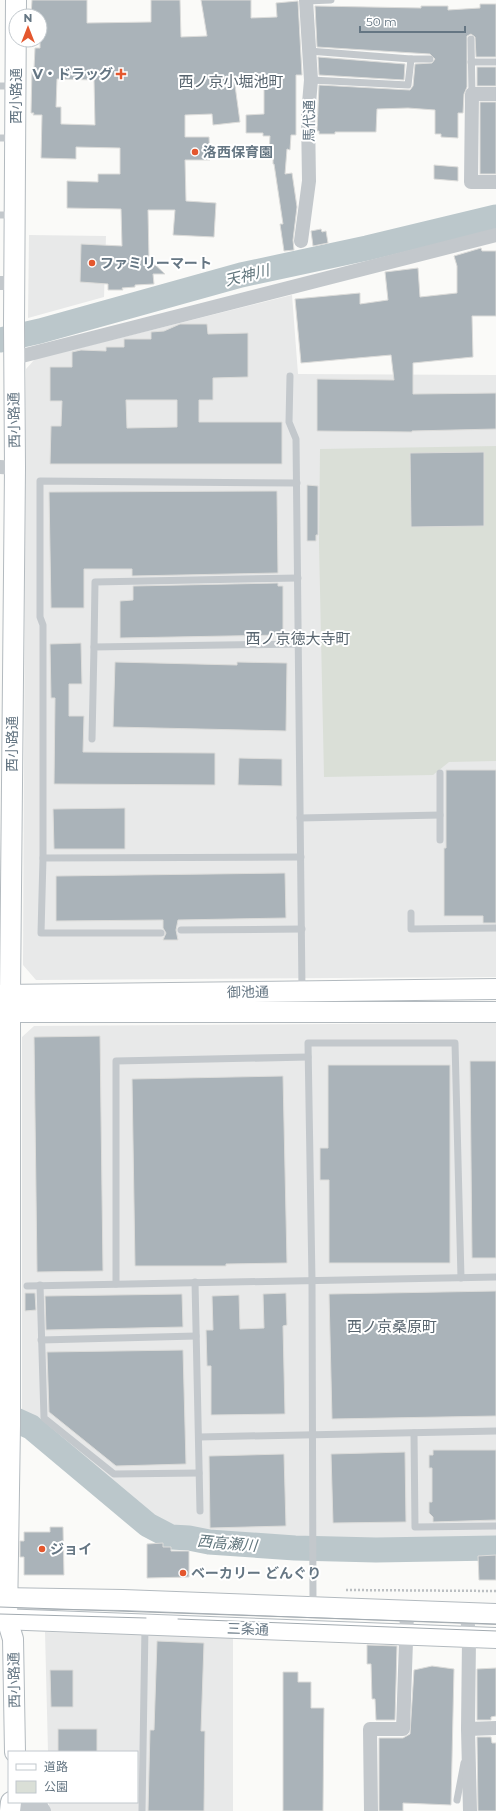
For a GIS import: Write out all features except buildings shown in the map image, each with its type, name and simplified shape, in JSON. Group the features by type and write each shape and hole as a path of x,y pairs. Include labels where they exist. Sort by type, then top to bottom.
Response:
{"street":[{"name":"西小路通","path":"15,1751 13,1639 4,1619 4,1598 10,1417 5,1299 6,632 8,468 14,352 14,324 7,283 7,215 8,86 16,0"},
{"name":"馬代通","path":"301,241 309,181 308,115 311,80 306,1"},
{"path":"496,94 472,94 471,182 496,182"},
{"path":"14,352 496,235"},
{"name":"御池通","path":"302,1002 496,989"},
{"name":"御池通","path":"5,1003 302,1002 496,1012"},
{"name":"三条通","path":"4,1598 123,1600 407,1612 496,1614"},
{"path":"371,1811 370,1729 403,1729 407,1612"},
{"path":"467,1614 470,1638 468,1732 470,1811"},
{"name":"三条通","path":"4,1619 496,1638"},
{"path":"468,1732 496,1728"},
{"path":"11,1807 41,1806 44,1811"}],"lane":[{"path":"306,1 331,0"},
{"path":"471,39 472,94"},
{"path":"309,51 411,59 430,59"},
{"path":"311,80 408,85 411,59"},
{"path":"471,62 496,62"},
{"path":"290,376 289,422 296,439 297,483 302,1002"},
{"path":"161,933 41,933 44,740 43,625 40,617 40,481 297,483"},
{"path":"92,739 96,582 298,578"},
{"path":"94,647 298,644"},
{"path":"440,773 440,840"},
{"path":"300,818 440,815"},
{"path":"42,858 301,857"},
{"path":"411,913 411,929 496,928"},
{"path":"181,930 302,929"},
{"path":"313,1608 312,1281 308,1043 455,1043 461,1278"},
{"path":"116,1284 116,1062 308,1057"},
{"path":"27,1286 496,1277"},
{"path":"195,1282 200,1511"},
{"path":"40,1286 44,1418 114,1474 199,1473"},
{"path":"41,1340 196,1336"},
{"path":"198,1437 496,1431"},
{"path":"414,1433 415,1527 496,1526"},
{"path":"142,1811 145,1624"},
{"path":"457,1800 468,1732"}],"shaded area":[{"path":"29,235 106,236 104,297 28,318"},
{"path":"292,295 298,374 496,375 496,977 36,980 23,965 26,369 35,359"},
{"path":"496,1023 496,1537 324,1539 191,1530 161,1520 148,1512 39,1419 22,1410 22,1037 34,1026"},
{"path":"45,1632 233,1637 233,1811 49,1811 49,1803 138,1803 138,1751 48,1751"}],"green space":[{"path":"496,446 496,761 449,762 433,775 324,777 319,544 320,449"}],"waterway":[{"name":"天神川","path":"0,340 40,331 241,275 367,248 496,217"},
{"name":"西高瀬川","path":"0,1413 31,1427 148,1525 171,1537 189,1538 209,1542 295,1548 376,1550 496,1548"}],"tram line":[{"path":"0,1607 496,1624"},
{"path":"0,1614 146,1618"},
{"path":"178,1619 496,1631"}],"place":[{"name":"V・ドラッグ","path":"121,74"},
{"name":"洛西保育園","path":"195,152"},
{"name":"ファミリーマート","path":"92,263"},
{"name":"ジョイ","path":"42,1549"},
{"name":"ベーカリー どんぐり","path":"183,1573"}],"district":[{"name":"西ノ京小堀池町","path":"231,81"},
{"name":"西ノ京徳大寺町","path":"298,638"},
{"name":"西ノ京桑原町","path":"392,1326"}]}
